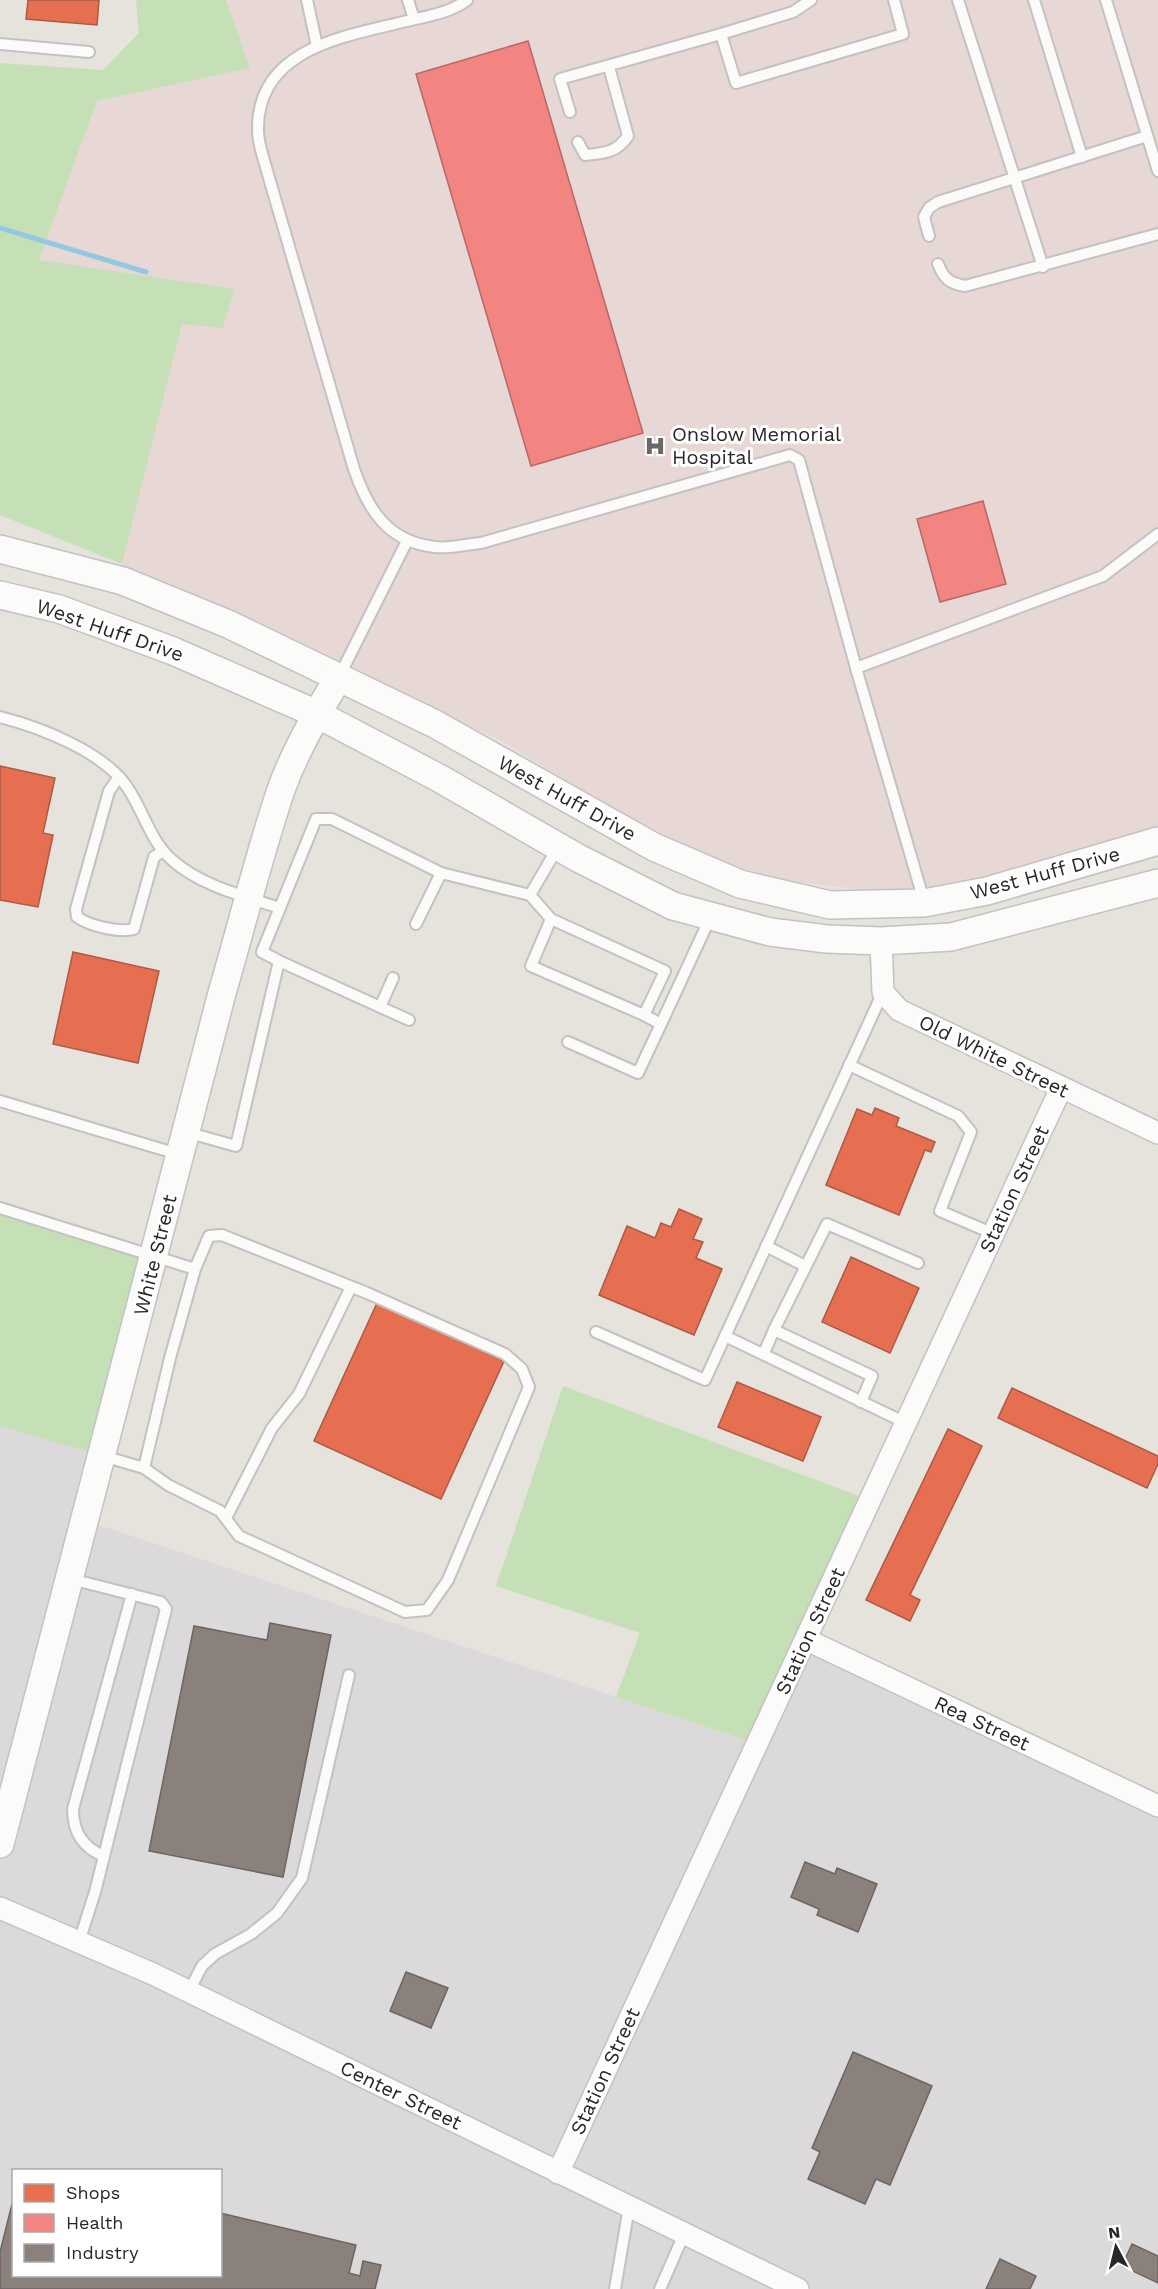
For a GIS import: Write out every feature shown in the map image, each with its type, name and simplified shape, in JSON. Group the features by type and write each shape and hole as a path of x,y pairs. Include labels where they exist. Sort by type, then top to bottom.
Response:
{"street":[{"name":"West Huff Drive","path":"0,549 123,581 228,624 435,724 654,847 740,884 830,905 924,903 987,891 1158,841"},
{"name":"West Huff Drive","path":"0,595 59,609 173,651 317,714 439,778 558,847 673,906 770,932 827,939 881,941 951,937 1158,883"},
{"name":"White Street","path":"0,1844 250,898 283,785 317,714 339,677"},
{"path":"881,941 883,992"},
{"name":"Old White Street","path":"883,992 899,1010 1158,1133"},
{"name":"Station Street","path":"558,2173 1061,1088"},
{"name":"Rea Street","path":"807,1640 1158,1806"},
{"name":"Center Street","path":"0,1908 189,1991 798,2289"}],"lane":[{"path":"307,0 317,46"},
{"path":"408,0 414,20"},
{"path":"467,0 443,12 348,36 302,52 286,64 269,87 261,107 257,131 323,365 364,498 378,520 407,541 436,548 482,543 790,455 799,460 924,903"},
{"path":"570,112 560,79 609,67 794,12 811,0"},
{"path":"721,34 736,83 903,34 894,0"},
{"path":"958,0 1042,267"},
{"path":"1034,0 1082,157"},
{"path":"1106,0 1158,168"},
{"path":"0,44 89,52"},
{"path":"578,142 585,155 608,153 619,148 628,136 609,67"},
{"path":"929,236 924,217 929,208 938,202 1147,136"},
{"path":"938,264 944,278 953,284 965,286 1158,234"},
{"path":"856,668 1104,576 1158,534"},
{"path":"339,677 407,541"},
{"path":"0,717 69,743 105,765 129,789 163,850 186,870 212,884 280,908"},
{"path":"119,777 109,791 76,909 77,917 83,921 125,932 134,929 154,856 163,850"},
{"path":"410,1020 262,952 316,819 332,819 441,873 530,896 551,919 665,971 644,1016"},
{"path":"530,896 558,847"},
{"path":"416,924 441,873"},
{"path":"568,1042 639,1073 711,916"},
{"path":"551,919 531,966 661,1024"},
{"path":"0,1101 184,1144 236,1146 279,961"},
{"path":"380,1007 393,978"},
{"path":"596,1332 705,1380 883,992"},
{"path":"849,1065 958,1116 970,1132 940,1211 994,1234"},
{"path":"0,1208 195,1269"},
{"path":"764,1353 827,1224 918,1263"},
{"path":"103,1456 144,1468 168,1485 220,1511 239,1536 405,1612 427,1610 448,1580 529,1387 522,1369 505,1353 222,1235 209,1236 195,1269 168,1366 144,1468"},
{"path":"766,1246 805,1266"},
{"path":"226,1518 272,1428 299,1394 351,1287"},
{"path":"774,1330 872,1376 861,1402"},
{"path":"725,1336 906,1423"},
{"path":"71,1579 161,1602 166,1609 104,1856 79,1942"},
{"path":"104,1856 88,1850 79,1837 73,1822 73,1809 132,1594"},
{"path":"189,1991 202,1965 221,1949 251,1934 277,1913 302,1878 349,1675"},
{"path":"615,2289 629,2207"},
{"path":"660,2289 684,2234"}],"shaded area":[{"name":"Onslow Memorial Hospital","path":"226,0 1158,0 1158,834 952,891 880,891 749,877 641,826 504,742 122,565 182,323 39,260 97,101 250,68"},
{"path":"0,1204 154,1256 86,1521 758,1744 807,1640 1158,1806 1158,2289 0,2289"}],"green space":[{"path":"136,0 226,0 250,68 97,101 39,260 234,289 223,328 182,324 122,564 0,515 0,63 103,70 139,33"},
{"path":"0,1209 154,1256 103,1456 0,1426"},
{"path":"563,1386 870,1500 758,1744 616,1697 640,1633 496,1586"}],"building: Shops":[{"path":"28,0 99,0 97,25 26,19"},
{"path":"0,766 55,778 43,833 53,835 38,907 0,900"},
{"path":"73,952 159,971 138,1063 53,1044"},
{"path":"875,1108 899,1118 896,1126 935,1142 931,1152 925,1150 899,1215 826,1185 857,1109 872,1115"},
{"path":"679,1209 702,1219 693,1239 703,1242 696,1258 722,1269 694,1335 599,1295 627,1226 655,1238 661,1223 671,1227"},
{"path":"851,1257 919,1288 890,1353 822,1322"},
{"path":"377,1303 504,1361 441,1499 314,1441"},
{"path":"737,1382 821,1417 803,1461 718,1427"},
{"path":"1012,1388 1158,1456 1158,1464 1147,1488 998,1418"},
{"path":"948,1429 982,1446 910,1595 920,1600 910,1621 866,1600"}],"building: Health":[{"path":"528,41 643,433 531,466 416,74"},
{"path":"983,501 1006,584 940,602 917,519"}],"building: Industry":[{"path":"270,1623 331,1635 283,1877 149,1851 194,1626 267,1640"},
{"path":"805,1862 835,1874 837,1868 877,1884 858,1932 817,1915 819,1909 791,1897"},
{"path":"406,1972 448,1988 431,2028 390,2011"},
{"path":"853,2052 932,2086 890,2185 876,2179 865,2204 808,2179 820,2152 812,2148"},
{"path":"12,2204 12,2277 222,2277 222,2213 356,2245 349,2273 360,2276 363,2261 381,2265 375,2289 0,2289 0,2252"},
{"path":"1132,2244 1158,2256 1158,2283 1122,2266"},
{"path":"1000,2259 1036,2276 1030,2289 986,2289"}],"waterway":[{"path":"0,228 146,272"}],"place":[{"name":"Onslow Memorial Hospital","path":"655,446"}]}
